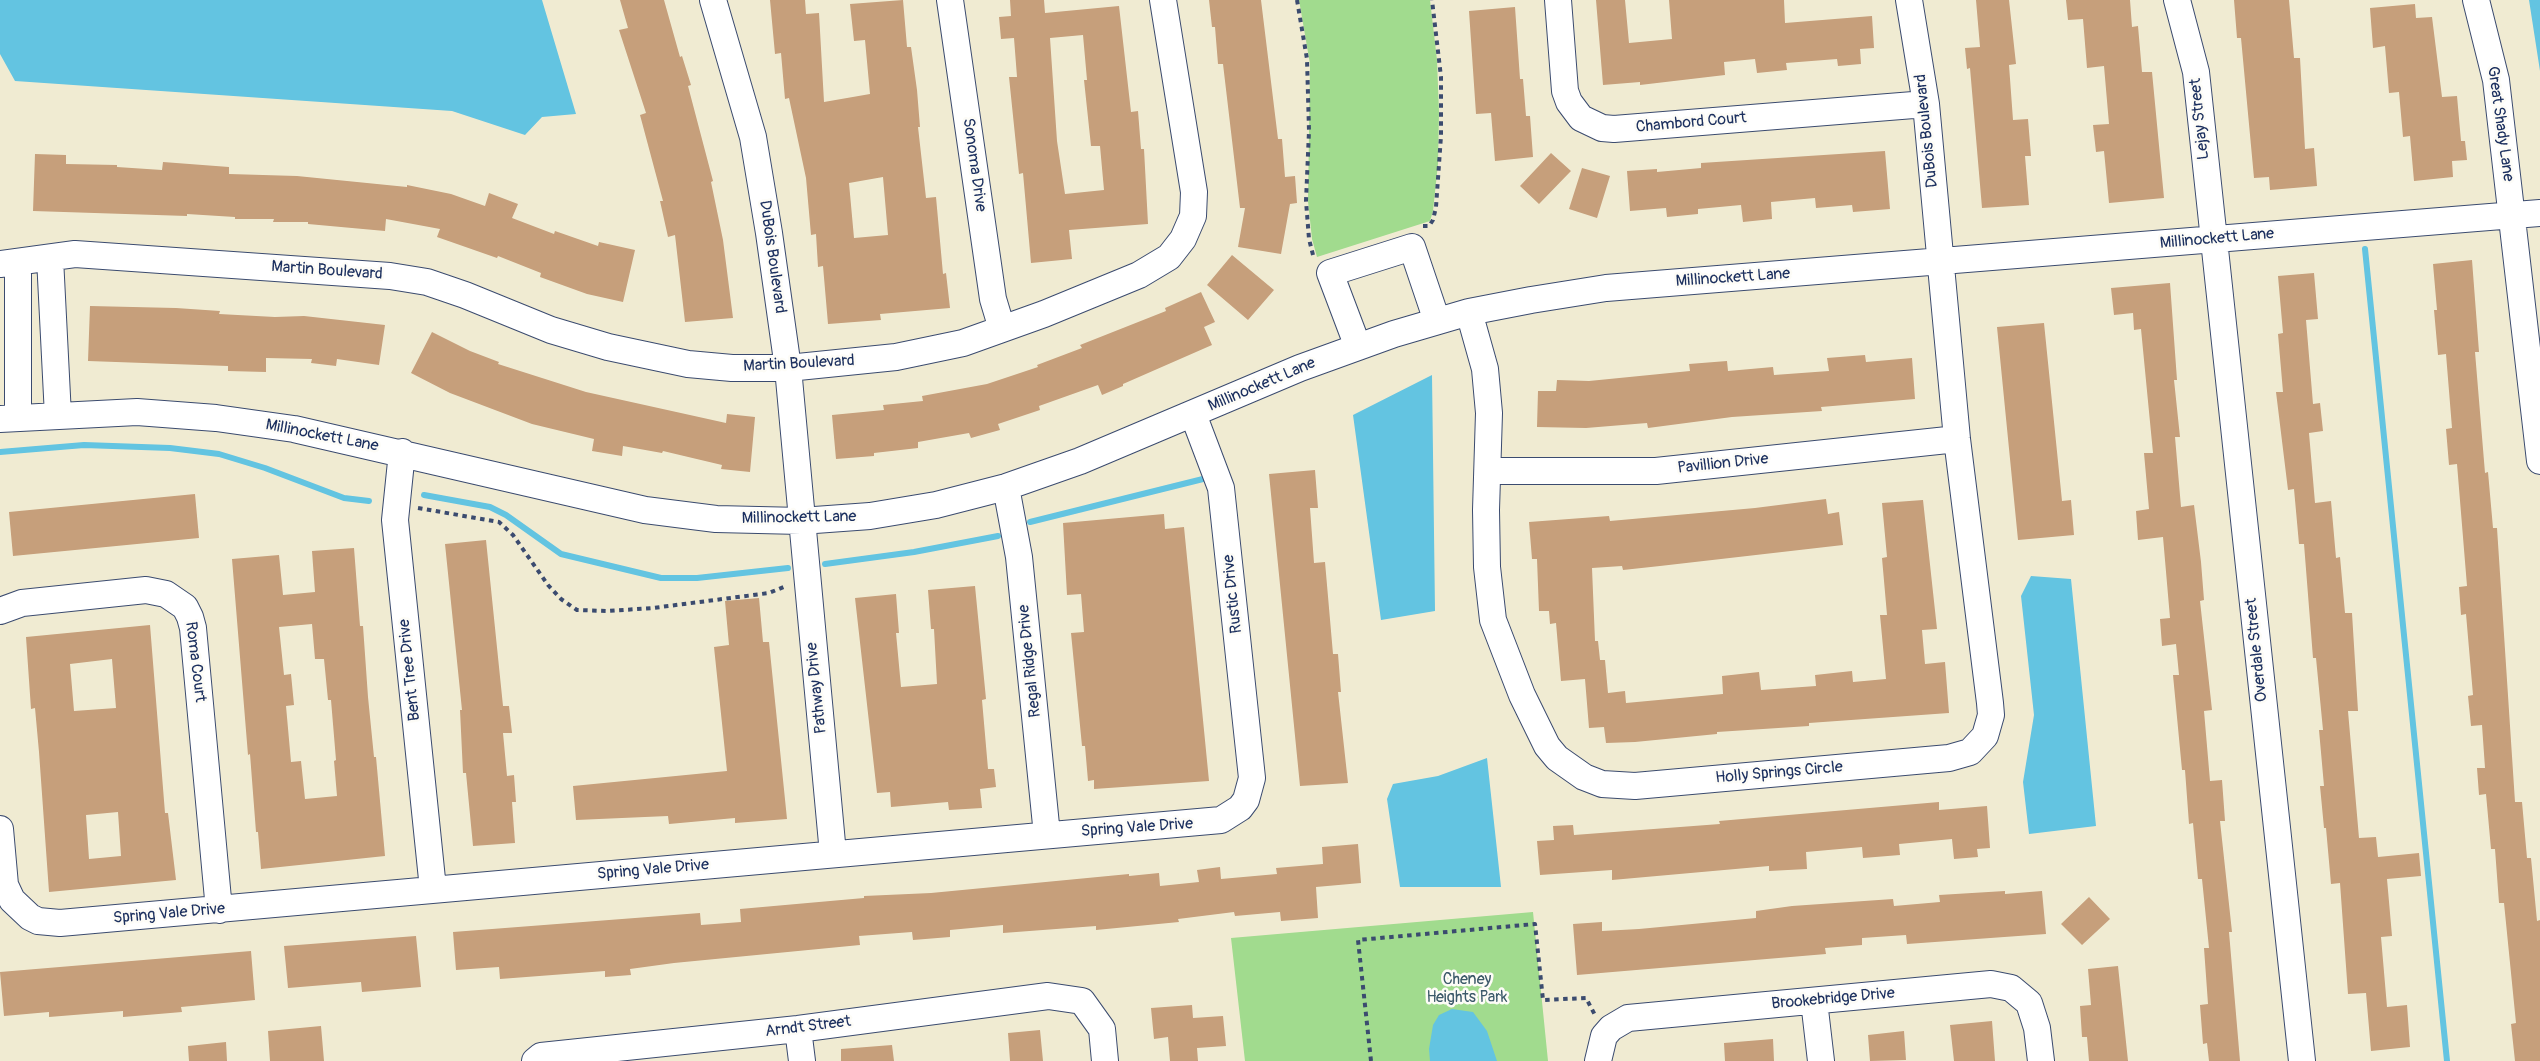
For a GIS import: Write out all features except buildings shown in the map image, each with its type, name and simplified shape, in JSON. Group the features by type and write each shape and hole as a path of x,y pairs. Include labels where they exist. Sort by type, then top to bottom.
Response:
{"street":[{"name":"DuBois Boulevard","path":"712,0 753,137 770,232 788,368 801,520"},
{"name":"Sonoma Drive","path":"950,0 993,299 1002,329"},
{"name":"Martin Boulevard","path":"9,418 9,263 75,254 390,276 427,282 551,330 630,353 688,364 732,368 788,368 896,357 963,343 1002,329 1148,270 1169,257 1188,228 1194,208 1194,192 1163,0"},
{"name":"Chambord Court","path":"1558,0 1565,91 1569,102 1581,118 1602,128 1614,129 1926,104"},
{"name":"DuBois Boulevard","path":"1909,0 1926,104 1940,262"},
{"name":"Lejay Street","path":"2177,0 2196,72 2213,239"},
{"name":"Great Shady Lane","path":"2476,0 2496,80 2540,461"},
{"name":"Millinockett Lane","path":"9,418 137,412 216,418 294,429 402,452 584,498 645,510 716,519 801,520 870,516 936,505 1006,488 1193,414 1300,368 1469,312 1606,288 2540,213"},
{"name":"Overdale Street","path":"2213,239 2302,1061"},
{"path":"1358,347 1330,273 1412,247 1437,321"},
{"path":"50,258 58,416"},
{"name":"Holly Springs Circle","path":"1469,312 1485,369 1489,413 1487,567 1493,620 1522,694 1547,746 1557,758 1584,777 1602,784 1635,786 1949,758 1970,752 1979,745 1985,736 1991,715 1957,439 1940,262"},
{"name":"Rustic Drive","path":"1193,414 1221,488 1252,778"},
{"name":"Pavillion Drive","path":"1488,471 1656,471 1957,439"},
{"name":"Bent Tree Drive","path":"402,452 395,520 433,889"},
{"name":"Regal Ridge Drive","path":"1006,488 1019,558 1047,835"},
{"name":"Pathway Drive","path":"801,520 833,854"},
{"name":"Roma Court","path":"0,611 10,605 22,603 146,590 166,594 184,607 193,628 219,910"},
{"name":"Spring Vale Drive","path":"0,829 7,892 16,906 30,917 38,921 60,923 1221,820 1240,808 1246,800 1252,778"},
{"name":"Brookebridge Drive","path":"1611,1028 1628,1018 1642,1015 2000,984 2022,994 2029,1003 2037,1028 2041,1061"},
{"name":"Arndt Street","path":"535,1061 541,1056 798,1029 1048,996 1082,1001 1101,1029 1105,1061"},
{"path":"1814,1001 1821,1061"},
{"path":"1598,1061 1600,1048 1611,1028"},
{"path":"798,1029 802,1061"}],"path":[{"path":"1297,0 1306,59 1309,131 1306,201 1309,239 1315,263"},
{"path":"1423,226 1429,226 1433,220 1441,136 1441,77 1432,0"},
{"path":"396,507 444,512 499,522 513,535 554,592 570,607 578,610 653,608 769,593 806,576"},
{"path":"1371,1061 1358,940 1535,924 1543,1000 1586,998 1592,1012 1611,1028"}],"green space":[{"path":"1299,0 1430,0 1437,60 1438,164 1430,221 1317,257 1312,239 1308,201 1310,64"},
{"name":"Cheney Heights Park","path":"1533,912 1548,1061 1245,1061 1231,938"}],"water":[{"path":"0,0 542,0 576,114 542,117 525,135 452,111 15,81 0,54"},
{"path":"2529,0 2540,0 2540,71"},
{"path":"1432,375 1435,611 1381,620 1353,415"},
{"path":"2031,576 2071,579 2096,826 2029,834 2023,782 2034,715 2021,596"},
{"path":"1487,758 1501,887 1400,887 1387,799 1393,784 1438,776"},
{"path":"1452,1009 1473,1012 1487,1031 1497,1061 1430,1061 1429,1049 1433,1025 1439,1015"}],"waterway":[{"path":"2365,249 2447,1061"},
{"path":"0,452 84,445 170,448 219,454 265,468 344,498 369,501"},
{"path":"1030,522 1207,478"},
{"path":"424,495 490,507 506,515 561,554 661,578 697,578 788,568"},
{"path":"825,564 914,552 998,536"}]}
